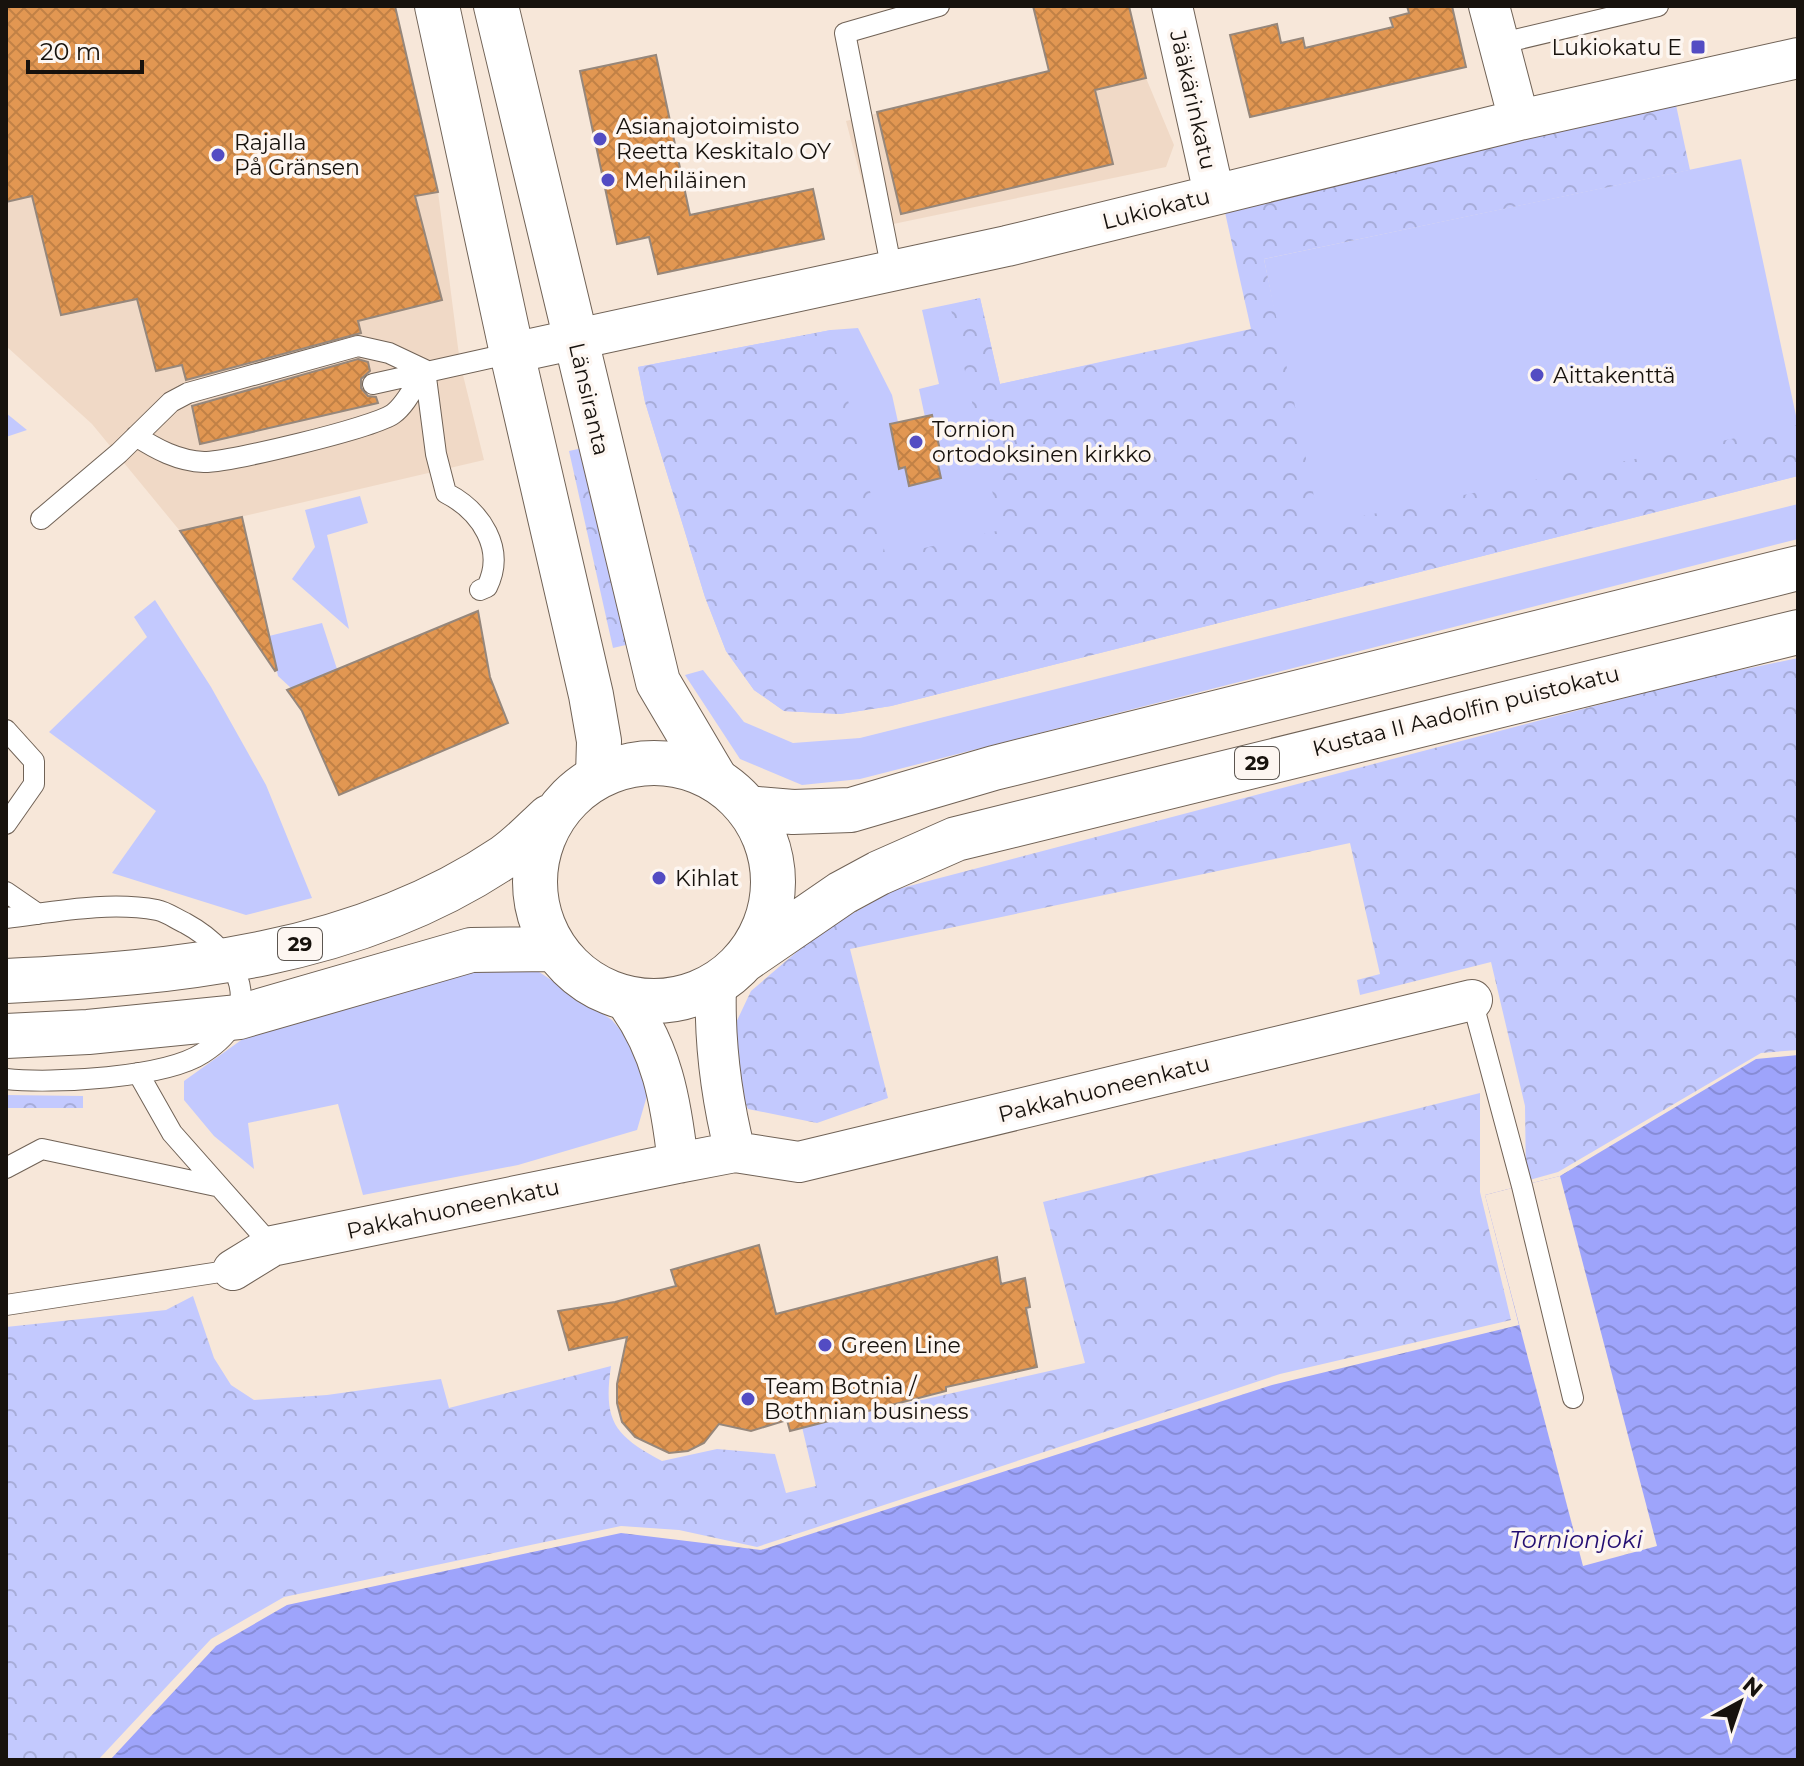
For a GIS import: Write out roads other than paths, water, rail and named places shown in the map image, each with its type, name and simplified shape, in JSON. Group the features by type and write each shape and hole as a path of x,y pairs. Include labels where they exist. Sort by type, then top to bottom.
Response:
{"main road":[{"path":"437,6 512,353 591,695 599,741 598,776"},
{"name":"Länsiranta","path":"496,6 658,682 731,794"},
{"name":"29","path":"6,981 160,972 231,961 370,924 441,894 505,856 598,776 621,767 669,763 731,794 793,812 851,810 994,768 1798,568"},
{"name":"Kustaa II Aadolfin puistokatu","path":"730,973 842,893 956,839 1798,632"},
{"path":"730,973 767,921 772,897 769,850 731,794"},
{"path":"555,949 536,903 534,878 538,852 560,807"},
{"name":"29","path":"6,1036 88,1032 239,1017 471,950 555,949 586,979 624,998 662,1001 690,996 730,973"}],"street":[{"name":"Jääkärinkatu","path":"1172,6 1214,194"},
{"path":"1494,25 1519,120"},
{"name":"Lukiokatu","path":"512,353 892,271 1519,120 1798,58"},
{"path":"730,973 714,1028 723,1104 735,1152"},
{"path":"624,998 645,1025 661,1062 678,1163"},
{"name":"Pakkahuoneenkatu","path":"233,1270 272,1246 735,1152 799,1162 1472,1000"}],"lane":[{"path":"892,271 845,33 939,6"},
{"path":"1494,25 1658,6"},
{"path":"41,519 171,402 188,393 358,346 389,353 425,370"},
{"path":"373,384 512,353"},
{"path":"136,436 173,456 205,462 336,434 374,425 396,412 425,370"},
{"path":"425,370 436,454 446,493 476,513 488,535 495,563 487,587 480,590"},
{"path":"6,730 34,761 34,784 6,824"},
{"path":"6,892 38,914"},
{"path":"6,918 113,907 160,911 208,936 231,961 242,992 239,1017 219,1041 188,1061 138,1073 34,1082 6,1079"},
{"path":"1472,1000 1530,1214 1573,1398"},
{"path":"138,1073 172,1133 272,1246"},
{"path":"6,1168 42,1149 216,1186"},
{"path":"6,1305 233,1270"}],"water":[{"name":"Tornionjoki","path":"1798,1055 1798,1760 110,1760 216,1646 287,1605 621,1533 761,1550 1272,1385 1519,1325 1485,1195 1560,1176 1756,1059"}],"place":[{"name":"Lukiokatu E","path":"1698,47"},
{"name":"Asianajotoimisto Reetta Keskitalo OY","path":"600,139"},
{"name":"Rajalla På Gränsen","path":"218,155"},
{"name":"Mehiläinen","path":"608,180"},
{"name":"Aittakenttä","path":"1537,375"},
{"name":"Tornion ortodoksinen kirkko","path":"916,442"},
{"name":"Kihlat","path":"659,878"},
{"name":"Green Line","path":"825,1345"},
{"name":"Team Botnia / Bothnian business","path":"748,1399"}]}
